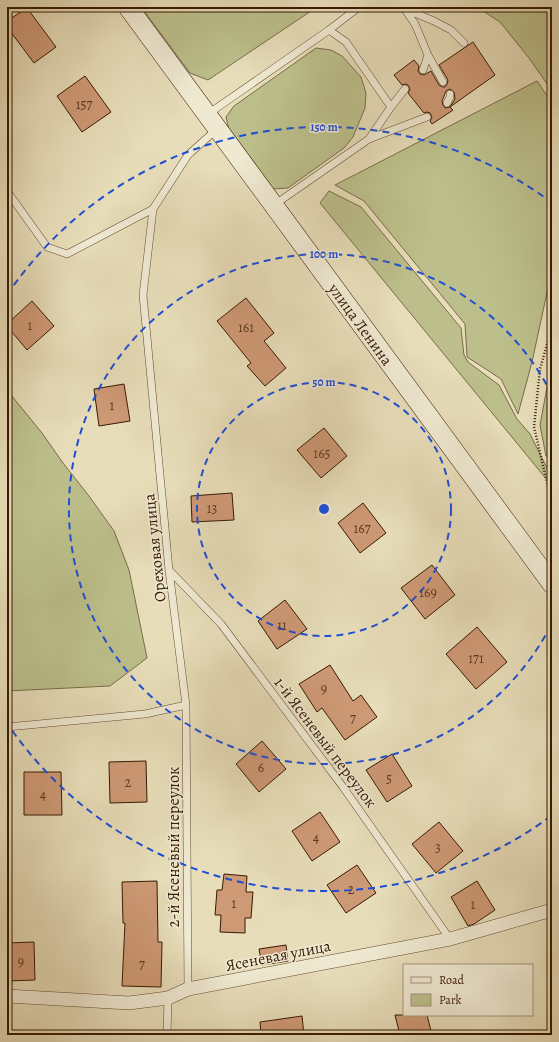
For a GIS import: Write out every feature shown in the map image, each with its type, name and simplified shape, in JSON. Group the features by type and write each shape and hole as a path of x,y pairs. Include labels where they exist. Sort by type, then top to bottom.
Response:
{"main road":[{"name":"улица Ленина","path":"128,7 552,584"}],"street":[{"name":"Ясеневая улица","path":"7,996 129,1003 168,998 188,989 450,938 552,910"}],"lane":[{"path":"7,191 47,247 67,254 153,209 188,155 234,95 329,30 359,7"},
{"path":"403,8 451,30 464,43"},
{"path":"403,8 415,24 428,55 443,82"},
{"path":"329,30 346,42 391,107"},
{"path":"423,70 428,55"},
{"path":"369,139 405,89"},
{"path":"447,103 450,94"},
{"path":"274,205 369,139 427,117"},
{"name":"Ореховая улица","path":"153,209 143,295 169,570 186,705"},
{"name":"1-й Ясеневый переулок","path":"169,570 221,624 343,787 450,938"},
{"path":"7,727 145,714 186,705"},
{"name":"2-й Ясеневый переулок","path":"186,705 188,989"},
{"path":"167,1035 168,998"}],"path":[{"path":"552,327 540,369 534,427 552,504"}],"green space":[{"path":"141,7 317,7 208,80 190,73"},
{"path":"477,7 552,7 552,91 529,58 500,22"},
{"path":"316,48 331,50 342,56 361,77 366,93 365,108 353,137 344,148 288,188 273,189 229,130 226,117 234,106"},
{"path":"537,81 552,103 552,283 548,288 532,362 518,414 501,379 467,357 465,324 364,201 335,185"},
{"path":"329,191 361,207 461,328 464,355 468,362 499,385 517,419 530,434 552,478 552,486 320,203"},
{"path":"552,360 552,458 546,456 540,425"},
{"path":"7,390 42,433 114,531 129,570 147,658 110,686 7,691"}],"building":[{"path":"27,8 56,47 34,63 7,27 7,21"},
{"path":"473,42 495,75 450,107 453,110 432,124 430,121 432,117 430,113 424,113 408,93 410,89 408,85 402,85 394,75 414,60 419,66 418,71 420,74 424,75 431,71 439,85 445,87 448,80 439,65","holes":["450,89 454,92 455,99 450,107 445,108 442,101 446,91"]},
{"path":"85,76 111,112 82,132 57,96"},
{"path":"246,298 274,333 264,341 286,368 265,386 247,366 251,363 217,321"},
{"path":"32,301 54,326 27,350 7,326 7,324"},
{"path":"124,384 130,421 99,426 94,389"},
{"path":"324,428 347,456 321,478 297,450"},
{"path":"232,493 234,520 192,522 191,496"},
{"path":"363,503 386,533 360,553 338,523"},
{"path":"432,565 455,595 425,619 401,588"},
{"path":"285,600 307,629 277,649 258,621"},
{"path":"477,627 507,662 476,689 446,654"},
{"path":"330,665 353,701 361,695 377,717 345,740 322,708 317,712 299,684"},
{"path":"262,741 286,769 259,792 236,764"},
{"path":"392,754 412,786 387,802 366,770"},
{"path":"146,761 147,802 110,803 109,762"},
{"path":"24,772 61,772 62,815 24,815"},
{"path":"320,812 340,842 312,861 292,831"},
{"path":"439,822 463,851 436,873 412,844"},
{"path":"357,865 376,893 346,913 327,885"},
{"path":"224,874 247,876 246,892 253,892 251,918 245,918 245,933 220,932 221,915 215,915 217,890 222,890"},
{"path":"157,881 158,942 162,942 161,987 122,986 125,923 123,923 122,882"},
{"path":"477,881 495,910 474,924 468,926 451,897"},
{"path":"34,942 35,980 7,981 7,943"},
{"path":"286,945 288,961 262,965 259,949"},
{"path":"395,1015 427,1016 432,1035 400,1035"},
{"path":"302,1016 304,1035 261,1035 260,1022"}]}
